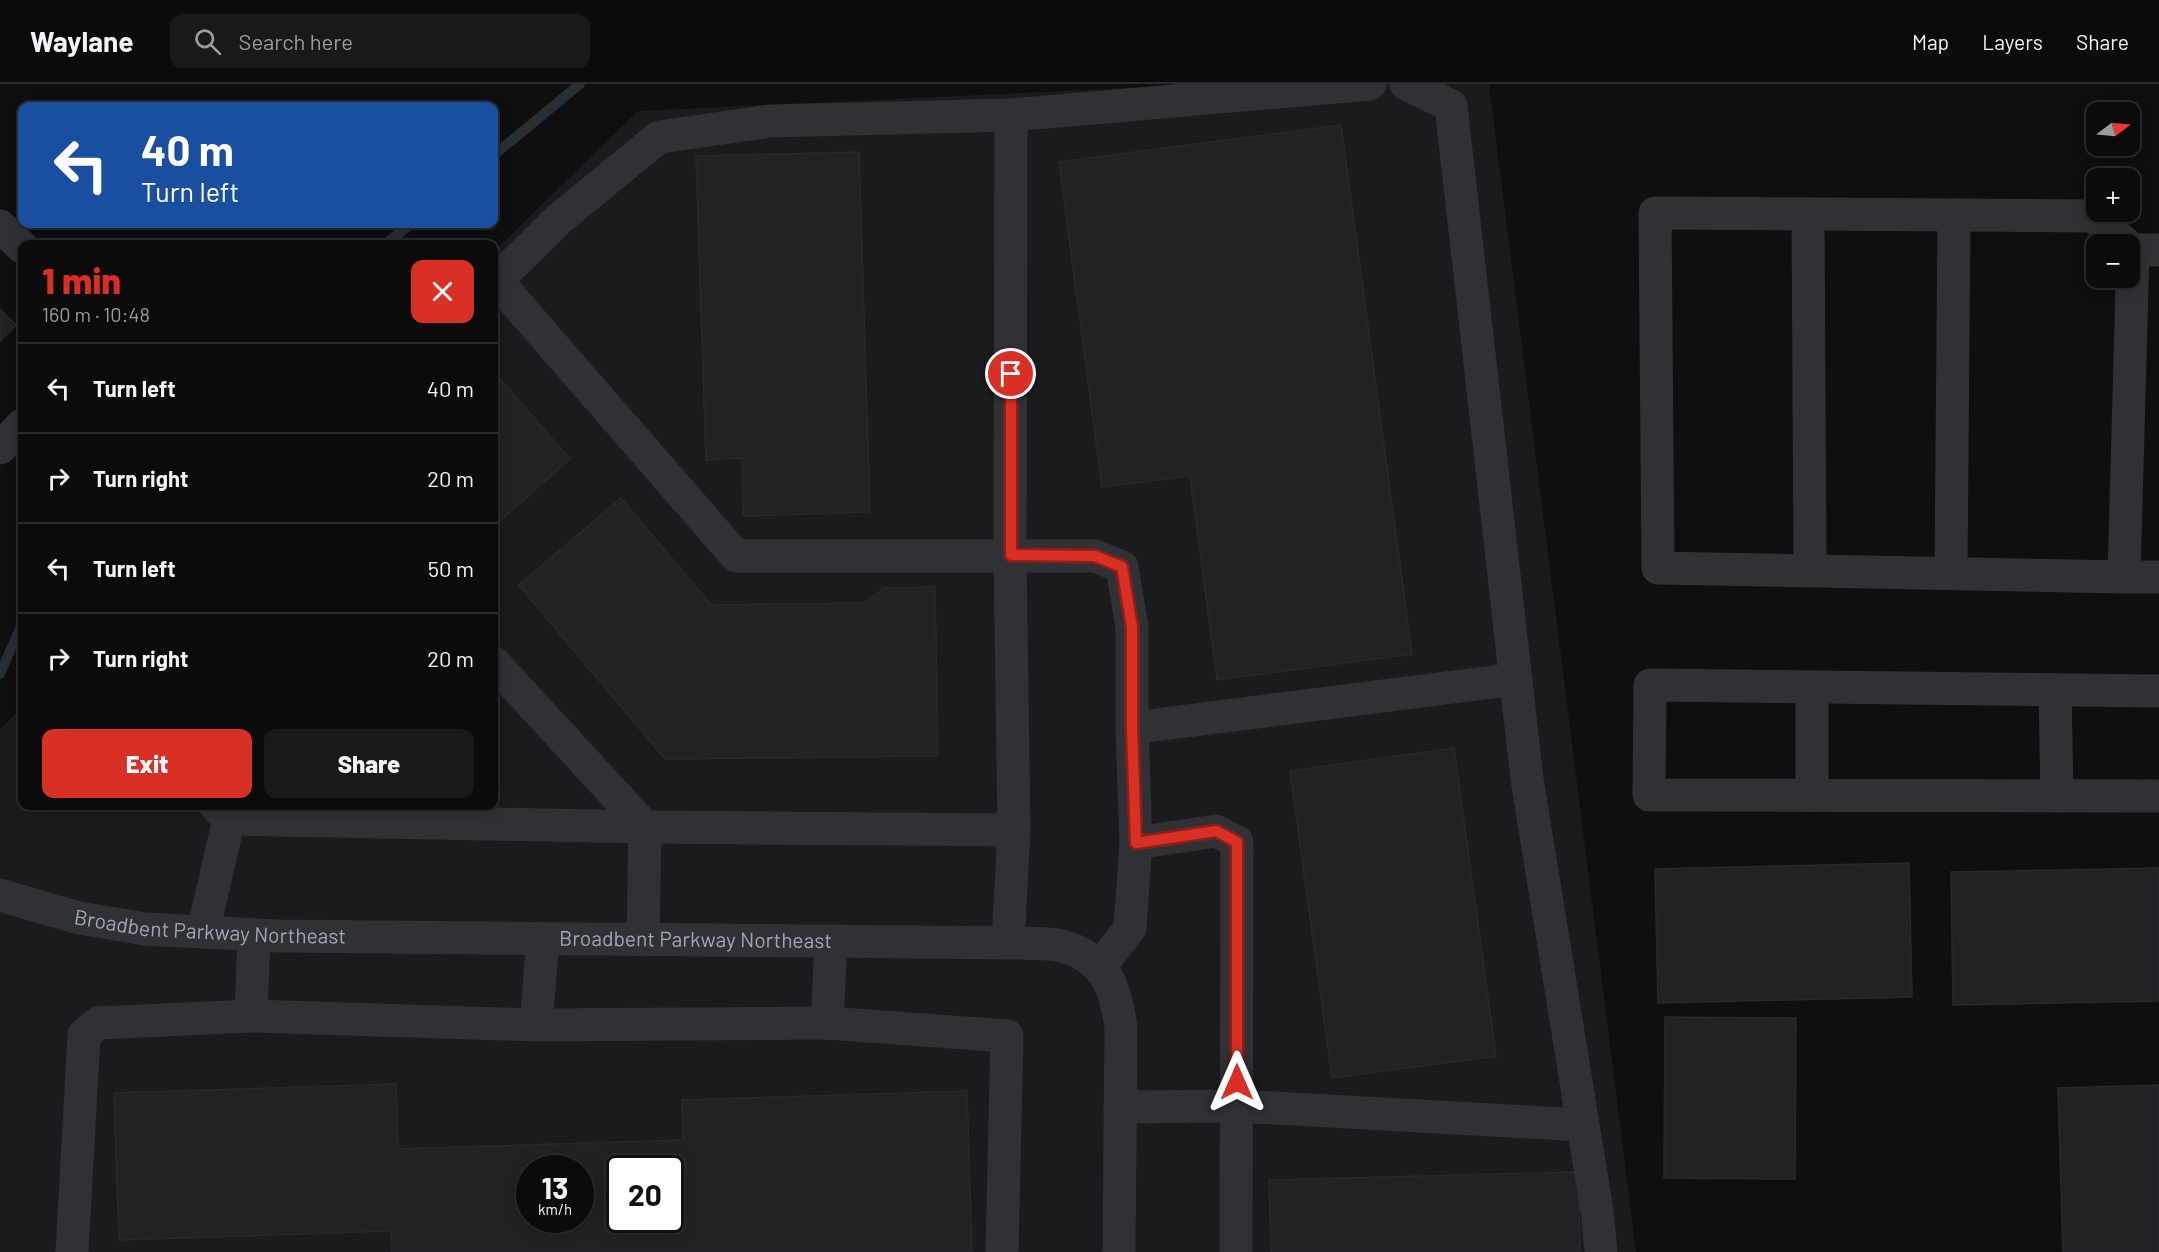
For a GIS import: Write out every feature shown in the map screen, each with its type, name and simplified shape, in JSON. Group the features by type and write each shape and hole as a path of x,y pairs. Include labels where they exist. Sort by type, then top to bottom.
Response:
{"street":[{"path":"498,279 559,219 659,137 771,121 1011,115 1370,84"},
{"path":"1406,84 1451,106 1527,779 1597,1211 1601,1252"},
{"path":"1008,943 1014,830 1011,555 1011,115"},
{"path":"2118,234 2094,216 1655,213 1658,568 2159,577"},
{"path":"1808,214 1810,570"},
{"path":"1951,573 1954,215"},
{"path":"0,226 18,243"},
{"path":"498,285 736,556 1095,556 1122,567 1132,627 1132,728 1136,843 1130,928 1100,967 1109,980 1118,1006 1121,1028 1119,1252"},
{"path":"2124,577 2135,288"},
{"path":"0,448 18,429"},
{"path":"498,667 645,827 643,940"},
{"path":"1132,728 1516,679"},
{"path":"2159,691 1650,685 1649,784 1649,795 2159,796"},
{"path":"1812,687 1812,795"},
{"path":"2055,690 2057,796"},
{"path":"203,932 222,812 333,813 645,827 1014,830"},
{"path":"1136,843 1216,831 1237,842 1236,1252"},
{"name":"Broadbent Parkway Northeast","path":"0,895 79,918 146,929 254,935 1008,943 1061,946 1083,954 1100,967"},
{"path":"251,1016 254,935"},
{"path":"536,1025 543,939"},
{"path":"827,1023 831,942"},
{"path":"72,1252 84,1035 98,1023 251,1016 536,1025 827,1023 1007,1036 1002,1252"},
{"path":"1120,1107 1237,1106 1582,1125"}],"shaded area":[{"path":"1214,84 1489,84 1636,1252 0,1252 0,729 18,711 18,810 498,810 498,247 638,111"}],"building":[{"path":"1341,125 1412,654 1217,680 1190,476 1102,487 1059,162"},
{"path":"859,152 870,512 743,516 742,458 706,460 696,156"},
{"path":"0,309 16,325 0,341"},
{"path":"498,377 570,459 498,522"},
{"path":"621,498 711,605 865,603 884,588 935,587 938,756 665,759 519,585"},
{"path":"1454,748 1496,1056 1332,1078 1290,771"},
{"path":"1909,863 1912,997 1658,1003 1655,869"},
{"path":"2159,868 2159,1001 1953,1005 1951,872"},
{"path":"1665,1017 1796,1018 1795,1179 1664,1178"},
{"path":"396,1084 398,1149 683,1140 682,1100 967,1091 972,1252 392,1252 391,1231 119,1240 114,1093"},
{"path":"2159,1085 2159,1252 2063,1252 2058,1088"},
{"path":"1578,1172 1580,1252 1271,1252 1269,1180"}],"waterway":[{"path":"498,152 580,84"},
{"path":"390,240 406,228"},
{"path":"0,674 18,633"}],"route":[{"path":"1011,374 1011,555 1095,556 1122,567 1132,627 1132,728 1136,843 1216,831 1237,842 1237,1082"}]}
